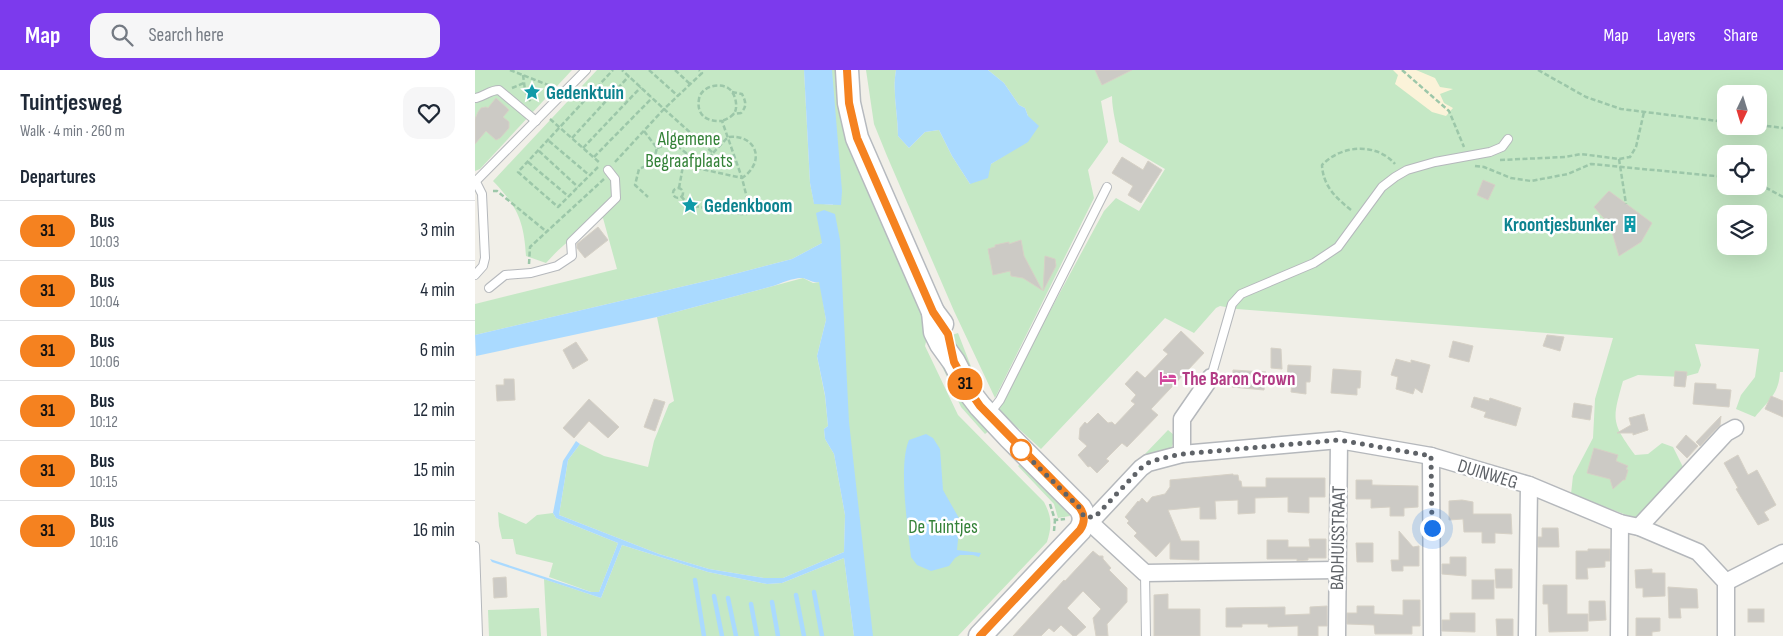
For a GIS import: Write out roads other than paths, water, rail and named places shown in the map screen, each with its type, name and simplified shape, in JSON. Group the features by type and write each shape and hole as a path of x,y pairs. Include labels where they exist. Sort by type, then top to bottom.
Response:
{"street":[{"path":"847,70 849,103 857,138 933,312 935,332 941,344 954,362 971,393 988,416 1080,508 1084,517 1145,573 1336,570"},
{"path":"1182,454 1182,418 1211,377"},
{"path":"1639,527 1726,433 1735,428"},
{"name":"DUINWEG","path":"1084,517 1095,517 1148,463 1182,454 1339,440 1431,456 1529,486 1620,523 1639,527 1698,552 1726,582"},
{"name":"BADHUISSTRAAT","path":"1337,636 1336,570 1339,440"},
{"path":"1431,456 1432,636"},
{"path":"1527,636 1529,486"},
{"path":"980,636 1080,530 1084,517"},
{"path":"1619,636 1620,523"},
{"path":"1726,636 1726,582 1783,553"}],"lane":[{"path":"475,275 483,266 485,258 481,191 476,182 586,70"},
{"path":"475,99 490,91 499,90 536,121"},
{"path":"1211,377 1232,304 1241,294 1314,263 1338,247 1383,187 1401,174 1435,162 1490,152 1501,147 1508,139"},
{"path":"489,288 505,275 528,274 557,266 572,256 571,242 616,198 615,179 609,172"},
{"path":"988,416 1001,400 1107,187"},
{"path":"475,547 478,636"},
{"path":"1145,573 1146,636"}],"water":[{"path":"804,70 832,70 842,191 841,205 814,204 810,183"},
{"path":"896,70 988,70 1004,83 1019,105 1025,108 1028,116 1039,126 1028,142 991,164 988,178 970,184 952,156 939,130 925,132 909,148 898,136 895,95"},
{"path":"824,210 835,214 840,240 849,422 873,636 854,636 844,558 782,583 767,584 708,572 622,545 601,598 492,562 490,559 591,592 599,592 618,543 556,518 553,513 563,461 576,441 580,444 568,460 559,515 659,554 709,569 764,578 783,578 844,552 845,515 834,454 825,439 824,429 828,426 825,395 817,356 826,320 819,282 796,278 657,317 476,356 475,335 792,259 822,243 816,213"},
{"path":"926,434 933,438 940,449 943,490 960,520 957,550 981,553 979,557 960,555 949,566 931,571 917,565 911,557 904,481 904,465 909,440"}],"waterway":[{"path":"695,580 704,636"},
{"path":"814,592 822,636"},
{"path":"796,595 804,636"},
{"path":"714,596 722,636"},
{"path":"728,598 736,636"},
{"path":"772,602 778,636"},
{"path":"751,604 757,636"}],"place":[{"name":"Gedenktuin","path":"532,92"},
{"name":"Gedenkboom","path":"690,205"},
{"name":"Kroontjesbunker","path":"1630,224"},
{"name":"The Baron Crown","path":"1168,378"}],"park label":[{"name":"Algemene Begraafplaats","path":"689,149"},
{"name":"De Tuintjes","path":"943,526"}]}
